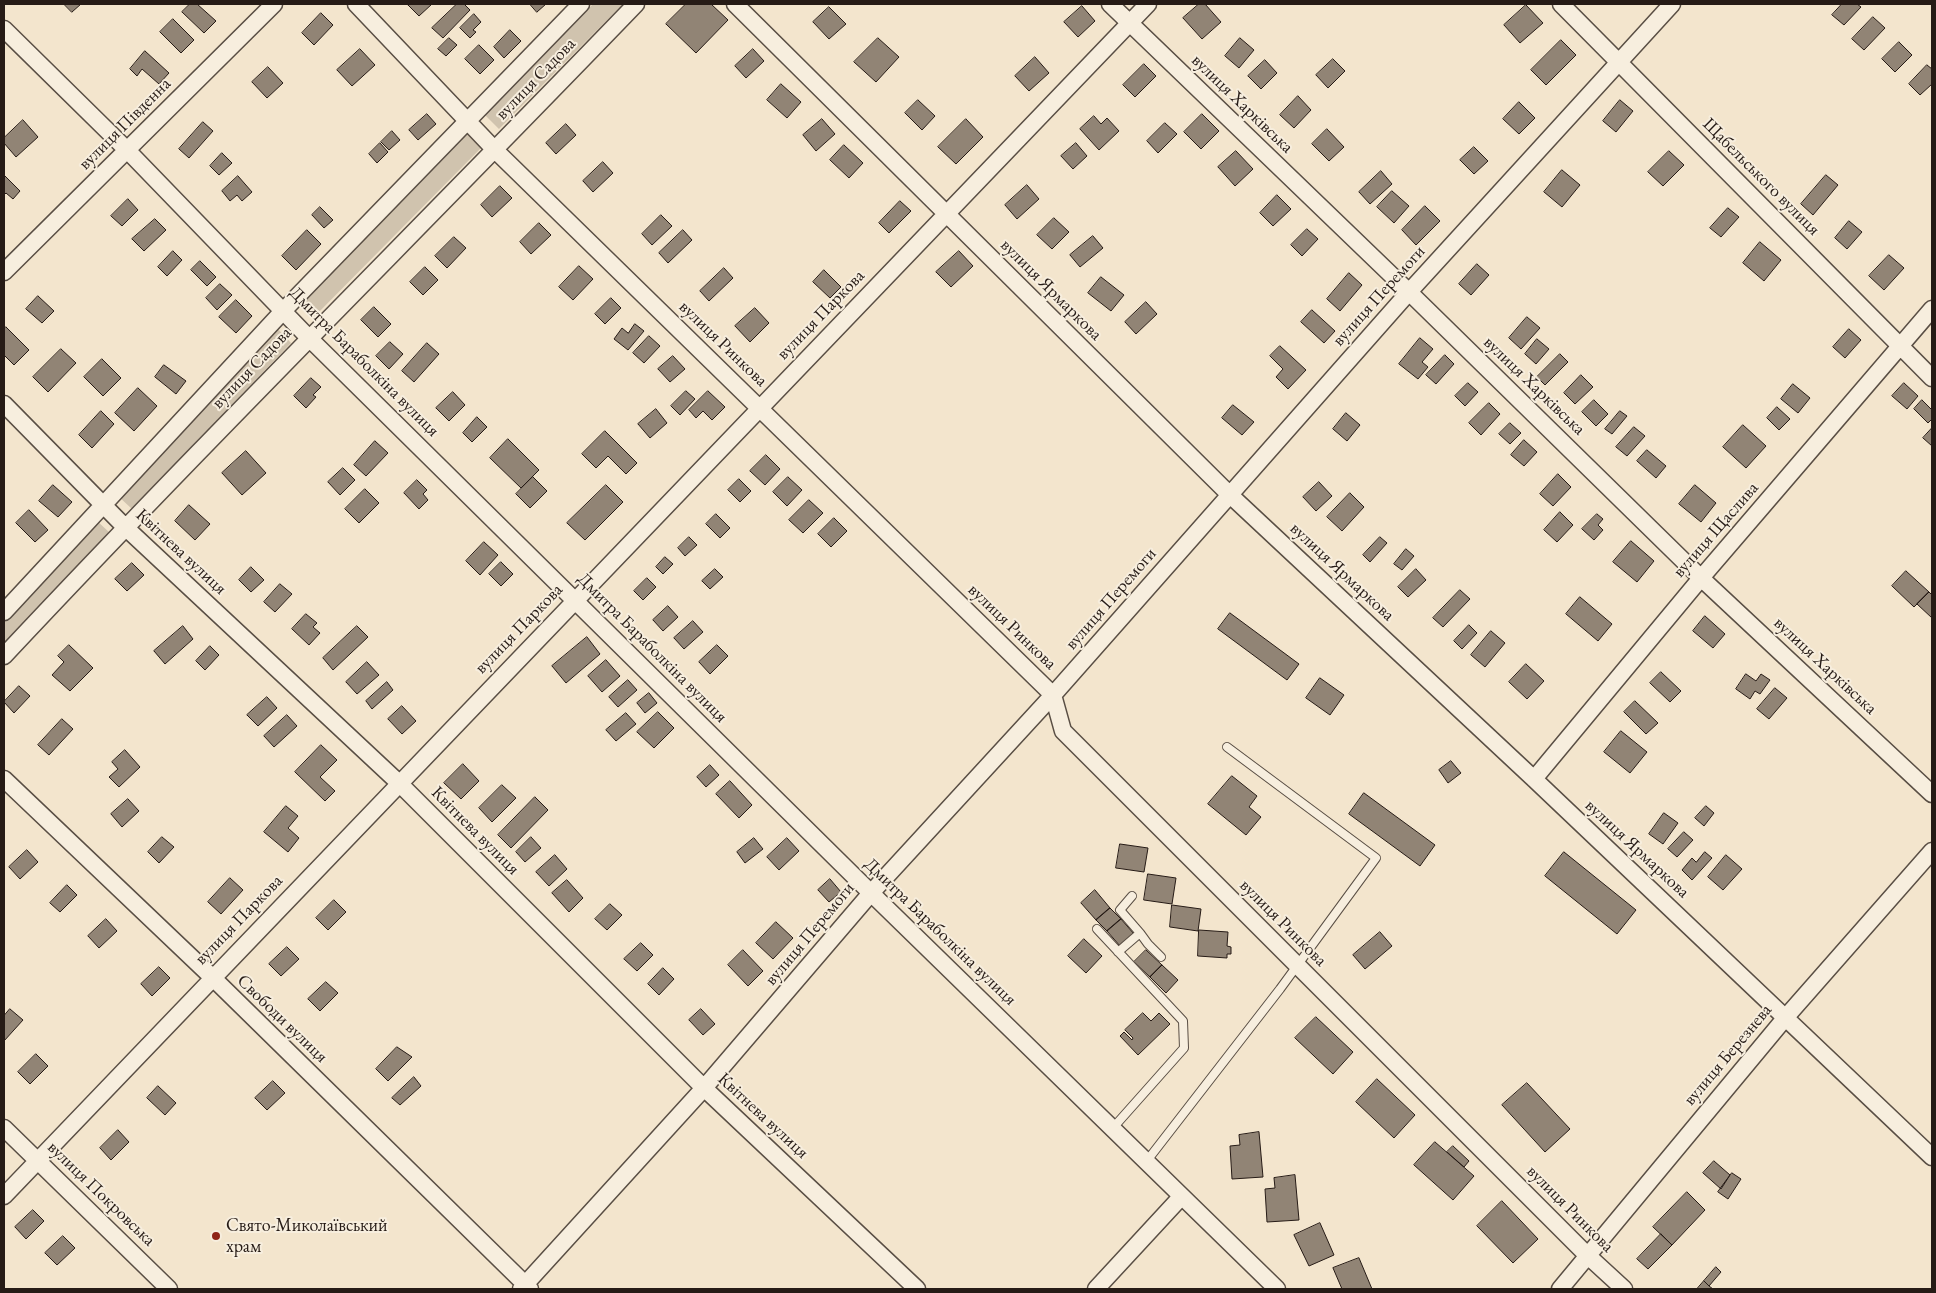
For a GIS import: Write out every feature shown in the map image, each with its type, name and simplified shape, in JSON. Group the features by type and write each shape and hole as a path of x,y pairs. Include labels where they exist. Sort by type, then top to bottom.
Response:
{"street":[{"name":"вулиця Південна","path":"4,272 274,4"},
{"name":"вулиця Ринкова","path":"356,4 495,150 1053,695 1062,731 1587,1255 1624,1289"},
{"name":"вулиця Садова","path":"4,612 102,504 284,310 582,4"},
{"name":"вулиця Садова","path":"4,656 125,526 636,4"},
{"name":"вулиця Ярмаркова","path":"735,4 1229,494 1534,779 1932,1157"},
{"name":"вулиця Харківська","path":"1110,4 1409,292 1701,578 1932,794"},
{"name":"вулиця Паркова","path":"4,1196 212,977 1148,4"},
{"name":"Щабельського вулиця","path":"1561,4 1932,378"},
{"name":"вулиця Перемоги","path":"525,1288 704,1088 871,893 1053,695 1409,292 1672,4"},
{"name":"Дмитра Бараболкіна вулиця","path":"4,29 127,150 284,310 309,338 871,893 1277,1289"},
{"name":"вулиця Щаслива","path":"1534,779 1701,578 1932,309"},
{"name":"Квітнева вулиця","path":"4,404 102,504 399,783 704,1088 917,1289"},
{"name":"Свободи вулиця","path":"4,779 212,977 525,1288"},
{"name":"вулиця Березнева","path":"1560,1289 1786,1018 1932,850"},
{"name":"вулиця Покровська","path":"4,1128 169,1289"},
{"path":"1096,1289 1181,1197"}],"lane":[{"path":"1146,1162 1297,965 1376,858 1228,747"},
{"path":"1132,896 1120,910 1161,957"},
{"path":"1097,928 1183,1021 1184,1048 1112,1129"},
{"path":"1118,952 1140,933"}],"shaded area":[{"path":"593,4 623,4 499,129 484,114"},
{"path":"468,131 483,146 314,317 299,302"},
{"path":"277,328 291,343 132,509 117,495"},
{"path":"96,520 110,533 4,646 4,619"}],"building":[{"path":"64,4 81,4 72,12"},
{"path":"190,4 197,4 216,21 204,33 182,12"},
{"path":"409,4 432,4 419,16"},
{"path":"457,4 464,4 470,10 443,38 432,28"},
{"path":"530,4 546,4 537,12"},
{"path":"686,4 711,4 728,20 696,53 666,24"},
{"path":"1199,4 1205,4 1221,22 1202,39 1183,18"},
{"path":"1842,4 1857,4 1861,7 1844,25 1832,15"},
{"path":"1526,5 1543,23 1520,43 1504,25"},
{"path":"1082,6 1095,21 1078,37 1064,22"},
{"path":"829,7 846,24 829,39 813,22"},
{"path":"321,13 333,25 314,45 302,33"},
{"path":"474,14 481,22 473,30 476,32 470,38 460,28"},
{"path":"1873,17 1885,28 1864,50 1852,39"},
{"path":"173,19 194,40 181,53 160,32"},
{"path":"510,30 521,41 504,58 494,47"},
{"path":"449,38 457,45 446,56 438,49"},
{"path":"878,38 899,57 876,82 854,62"},
{"path":"1240,38 1254,50 1239,68 1225,56"},
{"path":"1561,40 1576,55 1546,85 1531,70"},
{"path":"1899,42 1912,55 1895,72 1882,59"},
{"path":"479,45 494,60 480,74 465,59"},
{"path":"360,49 375,65 352,86 337,70"},
{"path":"753,49 764,61 746,78 735,66"},
{"path":"145,51 169,73 159,84 142,69 137,76 130,69"},
{"path":"1035,57 1049,73 1029,91 1015,76"},
{"path":"1333,59 1345,71 1328,88 1316,75"},
{"path":"1265,60 1277,73 1261,89 1248,76"},
{"path":"1144,64 1156,76 1135,97 1123,85"},
{"path":"1927,65 1932,69 1932,84 1920,95 1909,84"},
{"path":"268,67 283,83 267,98 252,82"},
{"path":"781,84 801,102 787,118 767,100"},
{"path":"1298,96 1311,110 1294,128 1280,115"},
{"path":"918,100 935,116 922,130 905,113"},
{"path":"1620,100 1633,111 1616,132 1603,121"},
{"path":"1519,102 1535,118 1519,134 1503,119"},
{"path":"427,114 436,124 418,140 409,130"},
{"path":"1202,114 1219,131 1201,149 1184,132"},
{"path":"1094,116 1101,124 1107,118 1119,131 1099,150 1080,129"},
{"path":"822,119 835,134 816,151 803,135"},
{"path":"966,119 983,137 956,164 938,147"},
{"path":"23,120 38,137 16,157 4,143 4,138"},
{"path":"203,122 213,131 189,158 179,149"},
{"path":"1165,123 1177,134 1158,153 1147,141"},
{"path":"566,124 576,135 556,154 546,143"},
{"path":"1327,129 1344,147 1329,161 1312,144"},
{"path":"392,131 400,140 389,150 381,142"},
{"path":"380,143 388,152 377,163 369,154"},
{"path":"1076,143 1087,156 1073,169 1061,156"},
{"path":"844,145 863,163 849,178 830,160"},
{"path":"1474,147 1488,161 1474,174 1460,160"},
{"path":"1236,151 1253,169 1235,186 1218,167"},
{"path":"1669,151 1684,165 1663,186 1648,172"},
{"path":"222,153 232,163 219,175 210,166"},
{"path":"603,162 613,173 593,192 583,181"},
{"path":"1562,170 1580,185 1562,207 1544,192"},
{"path":"1381,171 1392,184 1370,204 1359,192"},
{"path":"4,175 20,191 13,199 6,193 4,195"},
{"path":"1826,175 1838,185 1813,215 1801,204"},
{"path":"238,176 252,192 242,201 237,195 230,201 222,191"},
{"path":"1027,185 1039,199 1017,219 1005,205"},
{"path":"500,186 512,198 492,217 481,205"},
{"path":"1392,191 1409,206 1394,223 1377,207"},
{"path":"1277,195 1291,209 1273,226 1260,213"},
{"path":"128,199 138,210 122,226 111,216"},
{"path":"900,201 911,211 889,233 879,223"},
{"path":"1425,206 1440,221 1416,245 1402,230"},
{"path":"320,207 333,220 324,228 312,215"},
{"path":"1728,208 1739,217 1721,237 1710,228"},
{"path":"661,215 672,226 652,245 642,234"},
{"path":"1054,218 1069,232 1052,249 1037,235"},
{"path":"155,219 166,230 144,251 132,239"},
{"path":"1849,221 1862,232 1847,249 1835,238"},
{"path":"539,223 551,235 531,254 520,242"},
{"path":"1307,229 1318,239 1302,256 1291,245"},
{"path":"307,230 321,244 296,270 282,256"},
{"path":"683,230 692,240 668,263 659,253"},
{"path":"1093,236 1103,248 1080,267 1070,255"},
{"path":"454,237 466,248 447,268 435,256"},
{"path":"1760,242 1781,260 1764,281 1743,263"},
{"path":"173,251 182,260 167,276 158,267"},
{"path":"959,251 973,266 951,287 936,272"},
{"path":"1889,255 1904,268 1884,290 1869,276"},
{"path":"200,261 216,277 207,286 191,270"},
{"path":"1477,264 1489,275 1471,295 1459,284"},
{"path":"579,266 593,279 573,300 559,287"},
{"path":"425,267 438,280 423,295 410,282"},
{"path":"724,268 733,278 709,301 700,291"},
{"path":"824,270 841,287 830,298 813,282"},
{"path":"1349,273 1362,285 1340,311 1327,299"},
{"path":"1101,277 1124,295 1111,311 1088,293"},
{"path":"220,284 232,295 217,310 206,298"},
{"path":"38,296 54,311 42,323 26,309"},
{"path":"611,298 621,308 605,324 595,314"},
{"path":"236,300 252,316 236,333 219,317"},
{"path":"1146,302 1157,314 1136,334 1125,322"},
{"path":"374,307 391,324 378,337 361,320"},
{"path":"755,308 769,323 750,342 735,326"},
{"path":"1312,310 1335,331 1324,343 1301,322"},
{"path":"1527,317 1540,328 1521,349 1509,338"},
{"path":"635,324 644,331 628,350 614,339 622,328 628,333"},
{"path":"6,327 29,350 14,365 4,355 4,329"},
{"path":"1849,329 1861,340 1845,358 1833,347"},
{"path":"649,336 660,346 644,363 633,353"},
{"path":"1420,338 1433,349 1422,362 1428,367 1418,379 1399,364"},
{"path":"1537,339 1549,349 1536,364 1525,354"},
{"path":"390,342 403,354 389,369 376,356"},
{"path":"427,343 439,354 414,382 402,371"},
{"path":"1280,346 1306,370 1288,389 1276,377 1283,369 1270,356"},
{"path":"61,349 76,363 48,392 33,377"},
{"path":"1560,354 1568,362 1545,385 1537,377"},
{"path":"1445,355 1454,364 1436,384 1426,375"},
{"path":"673,356 685,369 670,382 658,369"},
{"path":"102,359 121,378 103,396 84,377"},
{"path":"164,365 186,381 176,394 155,377"},
{"path":"1581,375 1593,387 1575,404 1564,393"},
{"path":"311,378 321,387 313,395 316,397 306,408 294,396"},
{"path":"1468,383 1478,392 1465,406 1455,396"},
{"path":"1904,383 1918,396 1907,409 1892,396"},
{"path":"1793,384 1810,398 1798,413 1781,399"},
{"path":"138,388 157,406 134,431 115,413"},
{"path":"686,391 695,399 680,415 671,406"},
{"path":"708,391 725,407 712,420 703,411 696,418 689,410"},
{"path":"453,392 465,405 449,421 436,408"},
{"path":"1594,400 1608,414 1596,426 1582,412"},
{"path":"1922,400 1932,410 1932,419 1928,423 1914,409"},
{"path":"1489,403 1500,414 1481,435 1469,423"},
{"path":"1233,405 1254,422 1242,435 1222,418"},
{"path":"1777,407 1790,419 1779,430 1767,418"},
{"path":"656,409 667,423 650,438 638,424"},
{"path":"101,411 114,424 92,448 79,435"},
{"path":"1620,411 1627,416 1612,434 1605,429"},
{"path":"1346,413 1360,425 1347,441 1333,429"},
{"path":"477,417 487,427 472,442 463,433"},
{"path":"1510,423 1521,433 1510,444 1499,434"},
{"path":"1743,425 1766,446 1746,468 1723,447"},
{"path":"1634,427 1645,436 1627,456 1616,447"},
{"path":"1932,428 1932,446 1923,438"},
{"path":"605,431 637,463 626,474 608,456 596,468 582,454"},
{"path":"508,439 539,470 521,488 490,458"},
{"path":"1524,440 1537,452 1524,466 1511,455"},
{"path":"375,441 388,453 366,476 354,465"},
{"path":"1647,450 1666,466 1656,478 1637,461"},
{"path":"246,451 266,473 242,495 222,473"},
{"path":"766,455 780,469 765,485 750,471"},
{"path":"343,468 355,480 340,495 328,482"},
{"path":"1558,474 1571,487 1553,506 1540,494"},
{"path":"533,477 547,491 530,508 516,494"},
{"path":"788,477 802,490 787,506 773,492"},
{"path":"739,479 751,491 740,502 728,490"},
{"path":"417,480 427,490 423,494 428,500 419,509 404,493"},
{"path":"1319,482 1332,496 1316,511 1303,497"},
{"path":"53,485 72,502 58,517 39,501"},
{"path":"606,485 623,502 585,540 567,523"},
{"path":"1695,485 1716,503 1701,522 1679,504"},
{"path":"365,489 379,503 359,523 345,509"},
{"path":"1350,493 1364,507 1342,531 1327,517"},
{"path":"809,500 823,513 803,533 789,520"},
{"path":"189,505 210,524 195,540 175,521"},
{"path":"29,510 48,530 35,542 16,523"},
{"path":"1560,512 1573,525 1557,542 1544,530"},
{"path":"716,514 730,528 720,538 706,524"},
{"path":"1597,514 1603,519 1598,525 1603,530 1594,540 1582,529"},
{"path":"834,518 847,531 831,547 818,534"},
{"path":"689,537 697,545 685,556 678,548"},
{"path":"1380,537 1387,543 1370,562 1363,555"},
{"path":"1631,541 1654,561 1637,582 1613,562"},
{"path":"484,542 498,555 480,575 466,561"},
{"path":"1406,549 1414,556 1402,570 1394,564"},
{"path":"665,557 673,564 663,574 656,567"},
{"path":"501,562 513,574 501,586 489,574"},
{"path":"132,563 144,575 127,591 115,579"},
{"path":"251,567 264,580 251,592 239,580"},
{"path":"715,569 723,577 710,589 702,581"},
{"path":"1416,569 1426,580 1408,597 1398,587"},
{"path":"1906,571 1929,592 1914,607 1892,586"},
{"path":"647,578 656,587 643,600 634,591"},
{"path":"280,584 292,594 275,612 264,602"},
{"path":"1460,590 1470,599 1443,627 1433,618"},
{"path":"1929,592 1932,595 1932,618 1917,604"},
{"path":"1580,597 1612,624 1598,641 1566,614"},
{"path":"668,606 678,617 663,631 653,620"},
{"path":"1230,613 1299,664 1287,680 1218,629"},
{"path":"306,614 317,623 313,627 320,633 309,645 292,629"},
{"path":"1705,616 1725,634 1713,648 1693,631"},
{"path":"693,621 703,632 684,649 674,638"},
{"path":"1469,625 1477,633 1462,649 1454,641"},
{"path":"183,626 193,639 165,664 154,651"},
{"path":"357,626 368,637 333,670 323,658"},
{"path":"1491,631 1505,643 1485,667 1471,655"},
{"path":"587,637 600,654 566,683 552,666"},
{"path":"69,645 93,668 70,691 52,675 64,662 58,656"},
{"path":"717,645 728,656 710,674 699,662"},
{"path":"210,646 219,655 205,670 196,661"},
{"path":"606,660 620,676 602,692 588,676"},
{"path":"367,662 379,675 357,694 346,682"},
{"path":"1526,664 1544,681 1527,699 1509,682"},
{"path":"1661,672 1681,691 1670,702 1650,683"},
{"path":"1746,674 1756,681 1761,674 1770,680 1760,694 1755,691 1750,699 1736,689"},
{"path":"1320,678 1344,695 1330,715 1306,698"},
{"path":"628,680 637,690 618,707 609,697"},
{"path":"387,682 393,690 372,709 366,701"},
{"path":"19,686 30,696 14,713 4,702"},
{"path":"1775,688 1787,698 1769,719 1757,709"},
{"path":"649,693 657,703 645,713 637,703"},
{"path":"267,697 277,708 258,726 247,715"},
{"path":"1635,701 1658,723 1646,734 1624,712"},
{"path":"402,706 416,721 402,734 388,719"},
{"path":"658,712 674,728 654,748 637,732"},
{"path":"626,713 636,724 616,741 606,730"},
{"path":"287,715 297,726 274,747 264,736"},
{"path":"62,719 73,729 49,755 38,745"},
{"path":"1621,731 1647,752 1630,773 1604,752"},
{"path":"321,745 337,760 320,777 335,791 325,801 295,772"},
{"path":"125,750 140,767 119,787 109,777 118,769 112,762"},
{"path":"1451,761 1461,773 1448,783 1439,770"},
{"path":"463,764 479,781 461,799 444,783"},
{"path":"710,765 719,775 706,787 697,777"},
{"path":"1232,776 1257,796 1249,807 1261,817 1246,835 1208,804"},
{"path":"730,781 752,805 739,818 716,794"},
{"path":"502,785 516,798 492,822 479,808"},
{"path":"1364,793 1435,845 1420,866 1349,814"},
{"path":"535,797 548,810 511,848 498,835"},
{"path":"128,799 139,811 122,827 111,814"},
{"path":"286,806 298,816 288,828 299,838 288,852 264,832"},
{"path":"1706,806 1714,813 1704,826 1695,818"},
{"path":"1664,813 1678,823 1663,844 1649,834"},
{"path":"1684,832 1693,840 1677,857 1668,849"},
{"path":"162,837 174,847 159,863 148,852"},
{"path":"531,837 541,848 525,862 516,852"},
{"path":"754,838 763,849 745,863 737,852"},
{"path":"787,838 799,851 779,870 767,857"},
{"path":"1120,844 1148,848 1144,872 1116,868"},
{"path":"27,850 38,862 20,879 9,867"},
{"path":"1564,852 1636,910 1617,934 1545,876"},
{"path":"1705,852 1712,858 1692,880 1682,870 1692,858 1696,862"},
{"path":"555,855 567,869 549,886 536,872"},
{"path":"1726,855 1742,869 1723,890 1708,877"},
{"path":"1148,874 1176,878 1172,904 1144,900"},
{"path":"230,878 243,890 221,914 208,902"},
{"path":"830,879 841,892 829,902 818,890"},
{"path":"567,880 583,898 569,912 552,893"},
{"path":"67,885 77,895 60,912 50,903"},
{"path":"1095,890 1110,908 1096,920 1081,903"},
{"path":"334,900 346,912 328,930 316,918"},
{"path":"610,904 622,915 607,930 595,919"},
{"path":"1172,905 1201,909 1198,931 1170,927"},
{"path":"1110,908 1121,919 1107,931 1096,920"},
{"path":"106,919 117,931 99,948 88,936"},
{"path":"1121,919 1134,934 1120,946 1107,931"},
{"path":"776,922 793,938 773,959 756,943"},
{"path":"1199,930 1228,932 1227,946 1231,947 1231,954 1227,954 1227,958 1198,956"},
{"path":"1380,932 1392,946 1365,969 1353,955"},
{"path":"1084,939 1102,956 1086,973 1068,956"},
{"path":"641,943 653,955 637,971 624,959"},
{"path":"287,947 299,959 281,976 269,964"},
{"path":"743,950 763,971 748,986 728,965"},
{"path":"1146,950 1162,965 1150,977 1134,962"},
{"path":"1162,965 1178,980 1166,993 1150,977"},
{"path":"159,967 170,978 152,996 141,984"},
{"path":"663,968 674,979 659,995 648,984"},
{"path":"326,982 338,993 320,1011 308,999"},
{"path":"10,1009 23,1020 4,1041 4,1016"},
{"path":"701,1009 715,1024 703,1035 689,1020"},
{"path":"1143,1013 1151,1021 1159,1013 1170,1024 1138,1055 1120,1036 1124,1032 1132,1040 1133,1038 1125,1030"},
{"path":"1316,1017 1353,1052 1333,1074 1295,1038"},
{"path":"397,1047 412,1057 388,1081 376,1069"},
{"path":"36,1054 48,1066 30,1084 18,1072"},
{"path":"414,1077 421,1086 400,1105 392,1098"},
{"path":"1377,1079 1415,1115 1394,1138 1356,1102"},
{"path":"273,1081 285,1093 267,1110 255,1098"},
{"path":"1527,1083 1570,1129 1545,1152 1502,1105"},
{"path":"158,1086 176,1103 165,1115 147,1098"},
{"path":"118,1130 129,1142 111,1160 100,1148"},
{"path":"1259,1132 1263,1177 1232,1179 1230,1146 1240,1145 1239,1135"},
{"path":"1435,1142 1474,1176 1453,1200 1414,1165"},
{"path":"1453,1146 1469,1161 1464,1167 1447,1152"},
{"path":"1714,1161 1730,1175 1721,1189 1703,1173"},
{"path":"1732,1173 1741,1179 1728,1199 1718,1192"},
{"path":"1295,1175 1299,1220 1267,1222 1265,1189 1275,1188 1274,1178"},
{"path":"1687,1192 1705,1210 1672,1245 1653,1227"},
{"path":"1502,1201 1538,1239 1513,1263 1477,1226"},
{"path":"33,1210 44,1221 26,1239 15,1227"},
{"path":"1320,1223 1334,1255 1309,1266 1294,1235"},
{"path":"1661,1234 1672,1245 1648,1269 1637,1259"},
{"path":"63,1236 75,1248 57,1265 45,1253"},
{"path":"1359,1258 1372,1289 1342,1289 1333,1268"},
{"path":"1716,1267 1721,1272 1709,1286 1704,1281"},
{"path":"1704,1281 1709,1286 1713,1289 1697,1289"}],"place":[{"name":"Свято-Миколаївський храм","path":"216,1236"}]}
